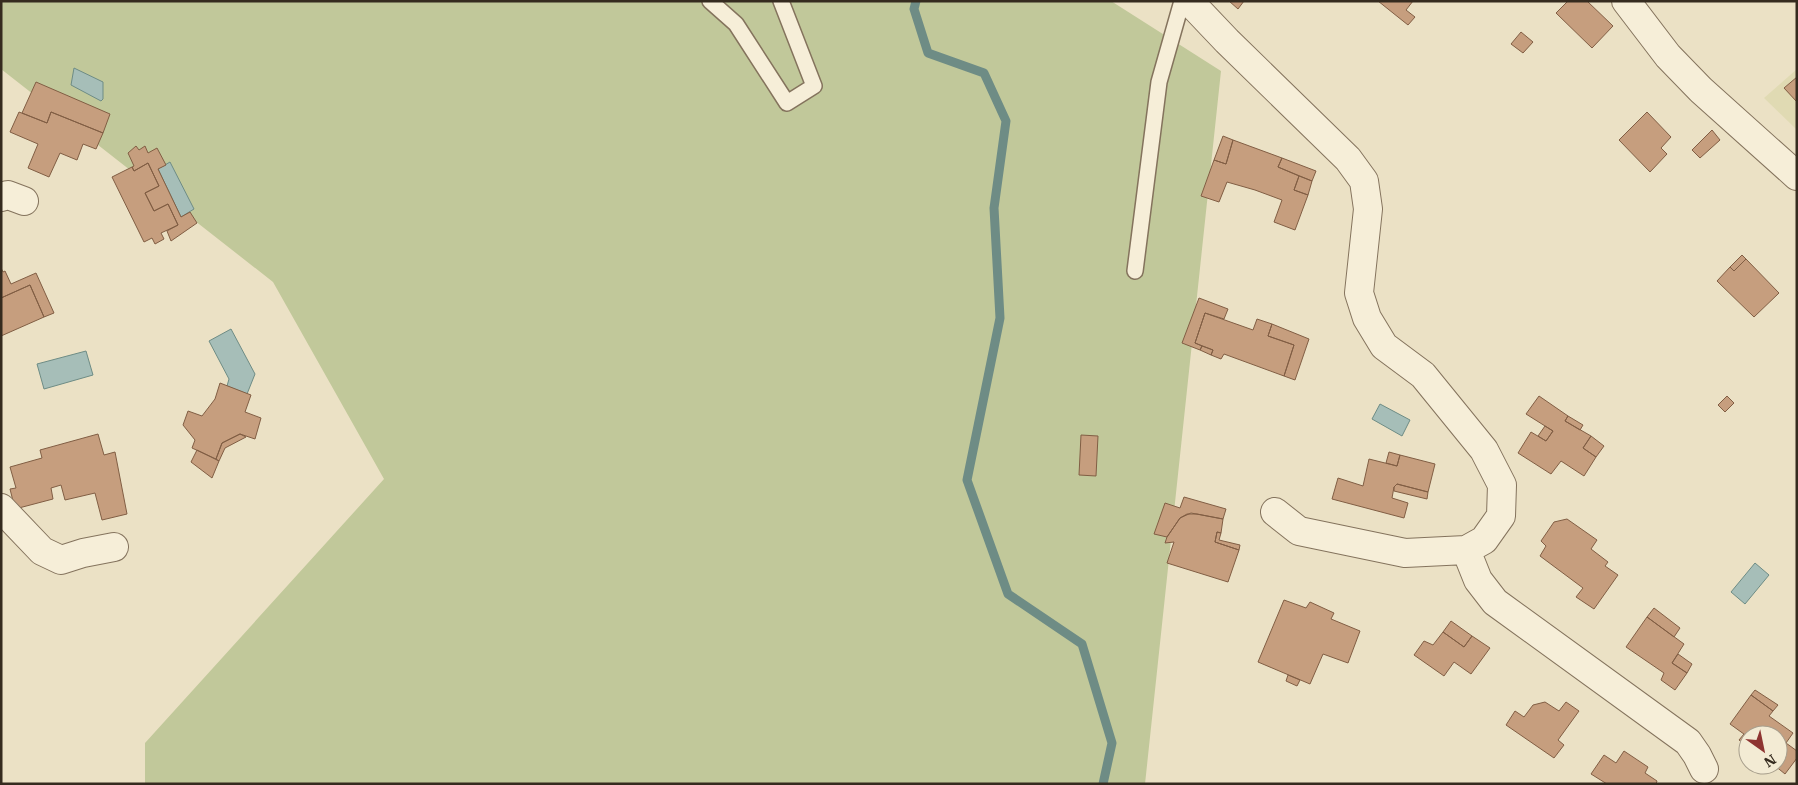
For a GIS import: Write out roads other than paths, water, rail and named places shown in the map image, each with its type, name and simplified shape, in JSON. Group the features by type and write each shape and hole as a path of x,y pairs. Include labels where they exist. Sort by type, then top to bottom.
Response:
{"street":[{"path":"1189,1 1227,41 1348,159 1364,181 1368,209 1359,292 1367,318 1384,346 1423,375 1484,450 1502,486 1501,516 1484,540 1466,550 1405,553 1299,531 1275,512"},
{"path":"1626,1 1668,56 1701,90 1797,176"},
{"path":"1,508 42,552 61,560 83,553 114,547"},
{"path":"1466,550 1478,580 1495,602 1688,742 1704,769"}],"lane":[{"path":"710,1 736,24 787,103 814,86 781,1"},
{"path":"1135,271 1159,82 1182,1"}],"water":[{"path":"74,68 103,82 103,99 101,101 71,85"},
{"path":"170,162 194,209 181,217 158,169"},
{"path":"231,329 255,374 247,394 227,386 229,379 209,341"},
{"path":"86,351 93,375 44,389 37,364"},
{"path":"1380,404 1410,420 1402,436 1372,419"},
{"path":"1755,563 1769,575 1745,604 1731,592"}],"waterway":[{"path":"916,1 914,9 928,53 984,73 1006,121 994,208 1000,318 967,480 1008,594 1082,644 1112,743 1103,784"}]}
